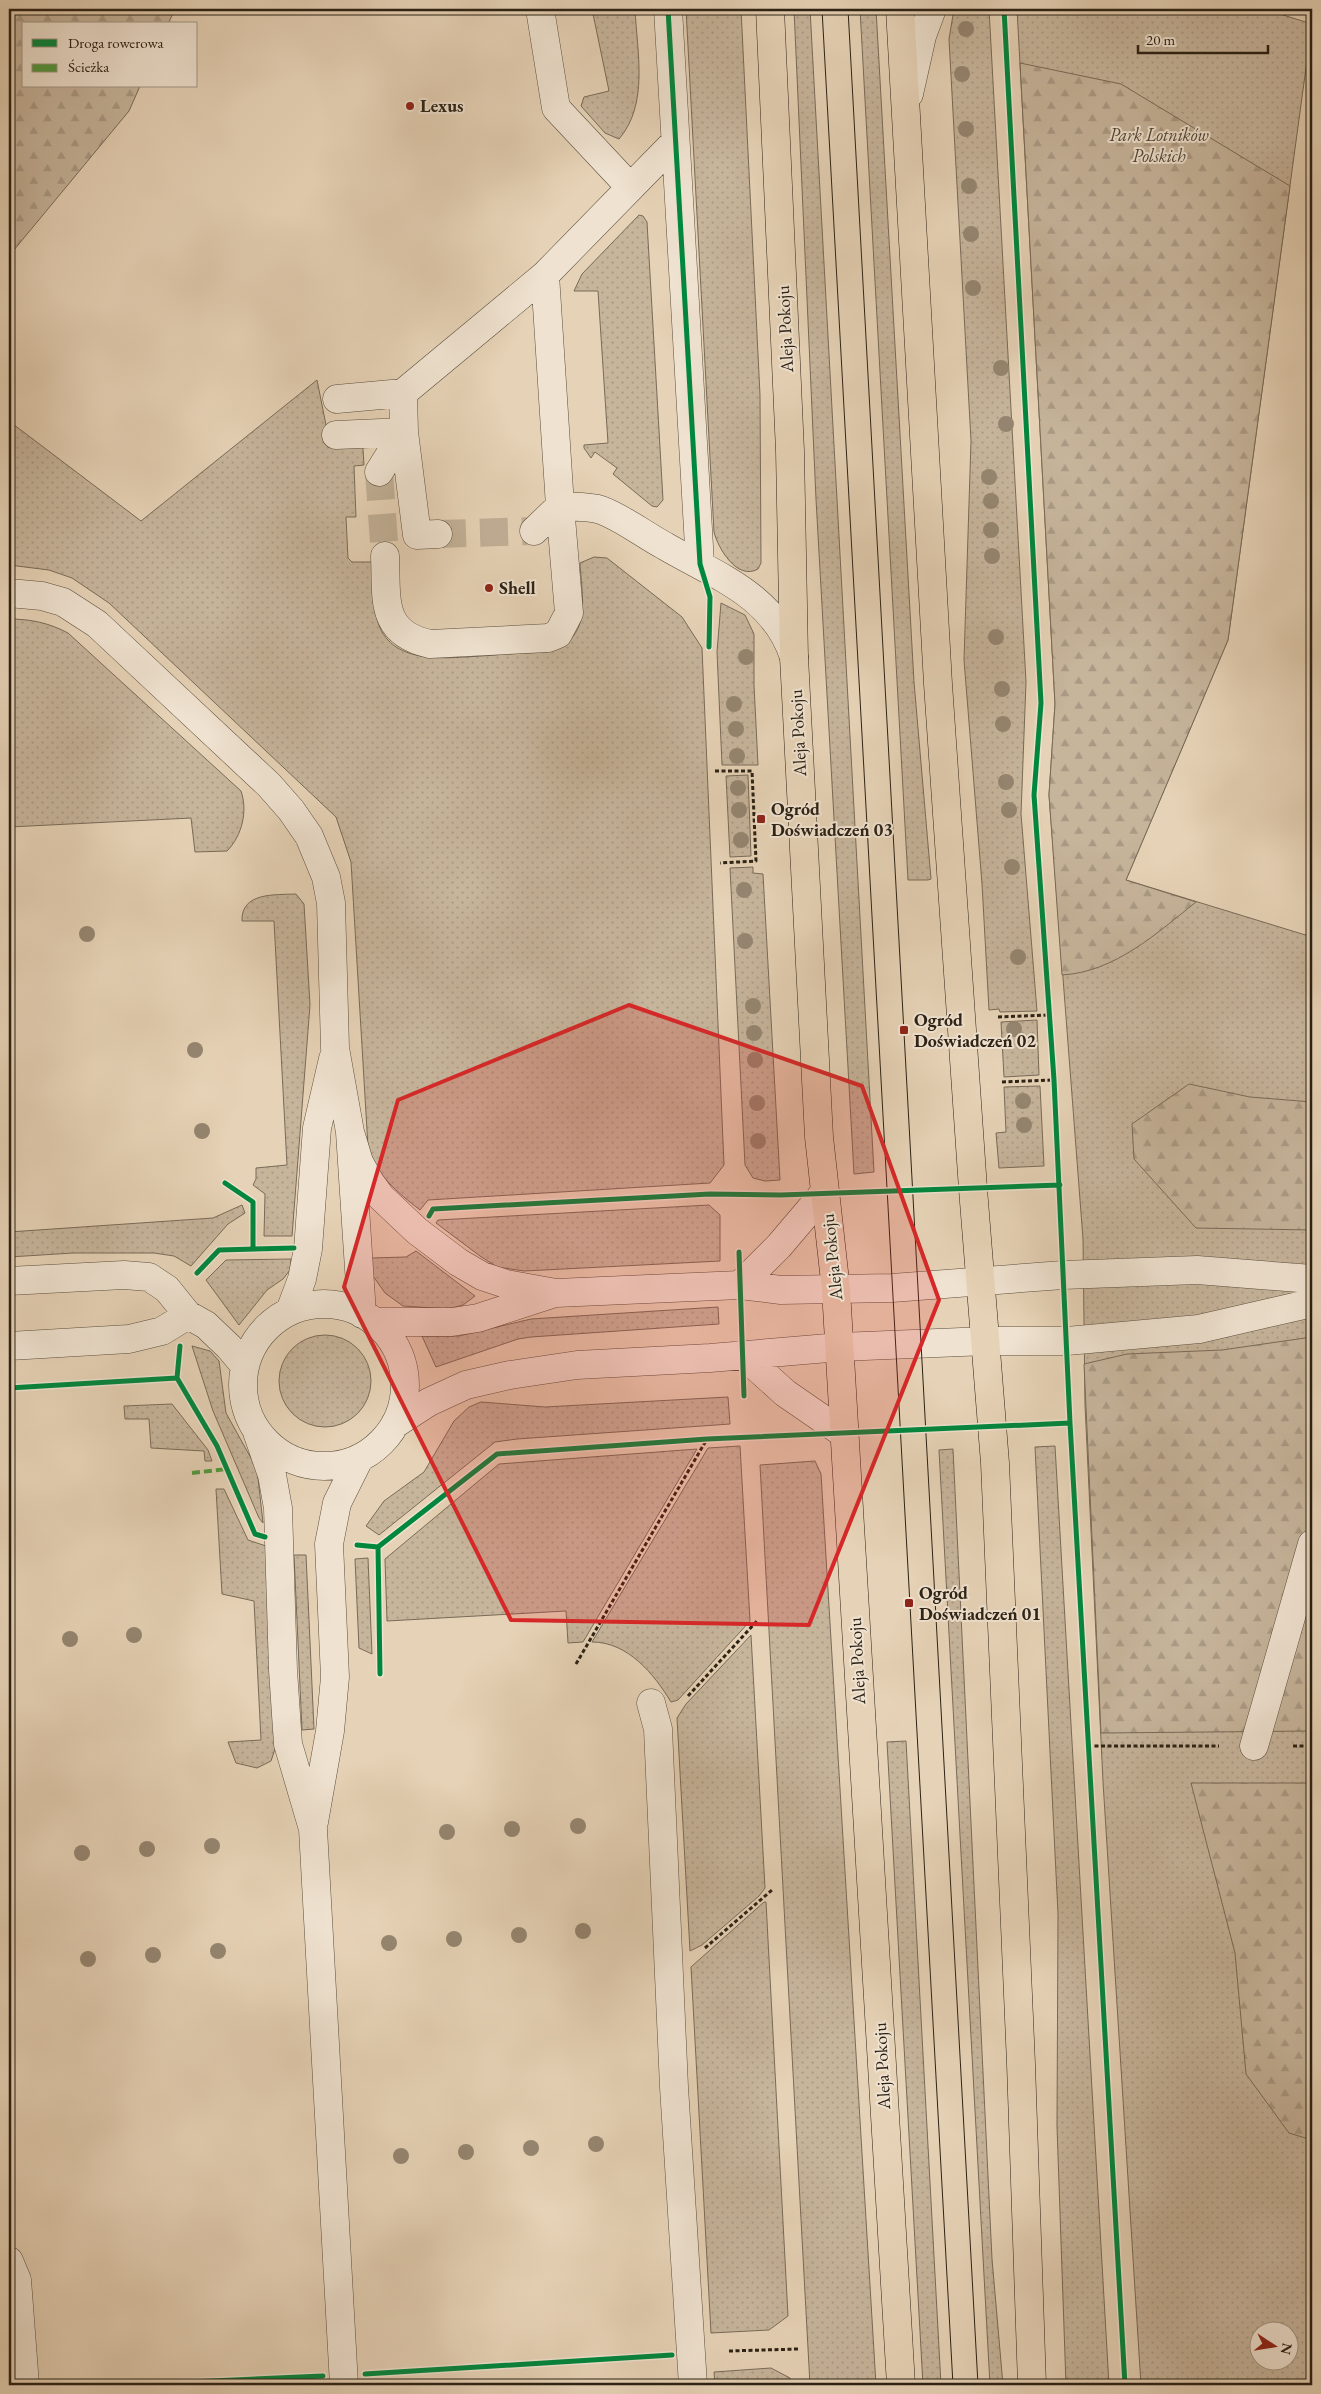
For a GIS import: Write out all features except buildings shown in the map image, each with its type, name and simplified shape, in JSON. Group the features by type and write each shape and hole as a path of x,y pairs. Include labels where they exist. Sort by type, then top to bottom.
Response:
{"main road":[{"name":"Aleja Pokoju","path":"770,9 790,451 794,657 819,1137 836,1290 840,1347 843,1433 901,2385"},
{"path":"900,9 938,684 995,1473 1021,2064 1032,2385"}],"lane":[{"path":"540,9 556,108 630,187"},
{"path":"668,9 700,564"},
{"path":"906,128 913,73 922,36 932,9"},
{"path":"338,399 403,392 545,275 675,142"},
{"path":"384,556 389,616 396,628 417,642 430,644 548,638 558,634 569,613 545,275"},
{"path":"403,392 404,432 417,535 438,534"},
{"path":"336,435 404,432"},
{"path":"380,472 404,432"},
{"path":"534,531 560,506 601,510 700,564 760,603 786,636 794,657"},
{"path":"9,593 42,596 63,602 97,624 262,778 291,810 309,836 326,877 331,903 335,1048 350,1132 368,1318"},
{"path":"290,1312 302,1279 308,1249 317,1128 335,1048"},
{"path":"350,1132 359,1162 370,1182 381,1197 417,1231 458,1262 482,1276 506,1284 556,1292 740,1285 781,1290 836,1290 980,1283 1063,1275 1197,1270 1312,1279"},
{"path":"740,1285 779,1246 824,1193"},
{"path":"9,1281 124,1275 149,1277 167,1289 188,1315 206,1325 229,1347 245,1366"},
{"path":"368,1318 452,1322 478,1318 556,1292"},
{"path":"257,1432 273,1449 285,1457 308,1465 336,1466 358,1459 377,1446 395,1424 429,1402 466,1386 510,1375 577,1365 840,1347 986,1341 1066,1341 1199,1329 1312,1303"},
{"path":"313,1829 288,1744 283,1670 278,1508 272,1475 257,1432 244,1403 242,1385 245,1366 253,1345 274,1321 304,1307 326,1304 344,1307 368,1318 393,1343 403,1368 404,1397 395,1424"},
{"path":"9,1346 129,1339 162,1331 188,1315"},
{"path":"743,1355 785,1393 843,1433"},
{"path":"344,2385 313,1829 330,1731 335,1677 329,1544 337,1503 358,1459"},
{"path":"1254,1746 1312,1544"},
{"path":"651,1702 658,1729 671,1977 674,2087 693,2385"},
{"path":"9,2261 17,2280 25,2385"}],"path":[{"path":"715,771 752,770 756,861 720,863"},
{"path":"992,1018 1050,1015"},
{"path":"996,1083 1054,1080"},
{"path":"576,1664 707,1439"},
{"path":"658,1729 757,1621"},
{"path":"1088,1746 1312,1746"},
{"path":"671,1977 772,1890"},
{"path":"722,2351 798,2348"}],"highlighted area":[{"path":"629,1005 862,1086 939,1300 809,1625 511,1620 344,1287 398,1100"}],"green space":[{"path":"9,9 175,9 169,22 22,22 22,88 139,88 129,111 9,256"},
{"path":"592,9 635,9 639,60 638,94 628,125 619,139 605,133 581,106 584,97 609,91"},
{"path":"686,9 741,9 760,395 761,563 758,569 750,572 743,571 730,561 724,554 714,532"},
{"path":"794,9 810,9 874,1172 854,1174 816,499"},
{"path":"860,9 876,9 914,682 931,879 928,880 908,880"},
{"path":"954,9 989,9 1026,682 1021,814 1037,1011 1000,1012 999,1009 989,1010 982,884 964,660 971,441 949,39"},
{"name":"Park Lotników Polskich","path":"1017,9 1264,9 1312,24 1228,640 1126,880 1312,937 1312,2385 1141,2385 1103,1782 1085,1405 1083,1239 1049,795 1055,704"},
{"path":"1020,63 1121,84 1290,186 1228,640 1126,880 1196,902 1150,938 1117,959 1100,967 1062,975 1049,795 1055,704"},
{"path":"639,215 643,216 647,222 663,500 657,507 652,506 613,474 617,468 595,452 591,458 584,448 584,445 608,443 598,291 574,291 582,274"},
{"path":"317,380 330,445 362,446 363,449 364,465 354,466 356,517 346,517 348,558 352,562 373,562 374,598 377,619 383,634 393,645 406,652 436,658 546,652 561,646 571,638 578,628 581,617 583,604 580,563 594,557 607,558 682,617 702,648 724,1165 710,1183 428,1200 420,1210 403,1196 388,1182 376,1166 368,1147 351,862 336,817 109,603 72,578 49,570 9,565 9,421 141,521"},
{"path":"721,603 745,615 754,634 754,685 758,765 722,765 717,652"},
{"path":"9,619 40,622 68,633 241,791 244,815 240,831 227,851 195,852 191,818 9,827"},
{"path":"748,775 751,856 730,857 726,776"},
{"path":"753,867 753,873 763,874 780,1180 765,1181 753,1178 745,1165 730,868"},
{"path":"296,894 304,904 310,1005 292,1236 264,1236 265,1194 253,1185 256,1179 256,1168 287,1165 274,921 242,921 243,912 253,900 269,895"},
{"path":"1037,1020 1039,1075 1004,1077 1001,1022"},
{"path":"1189,1084 1250,1097 1312,1102 1312,1230 1196,1228 1134,1159 1132,1124"},
{"path":"1040,1086 1044,1166 999,1168 996,1133 1006,1132 1004,1087"},
{"path":"242,1205 245,1213 228,1224 191,1266 174,1256 154,1253 73,1253 9,1257 9,1232 213,1218"},
{"path":"709,1205 720,1215 720,1261 524,1271 497,1267 436,1223 438,1220"},
{"path":"416,1251 475,1296 463,1305 448,1309 403,1306 385,1293 373,1276 371,1258 406,1257"},
{"path":"291,1259 290,1270 283,1279 267,1290 239,1325 206,1280 226,1260"},
{"path":"718,1307 719,1324 531,1337 518,1339 436,1367 422,1336 459,1336 531,1319"},
{"path":"325,1335 343,1338 358,1348 368,1363 371,1381 368,1399 358,1414 343,1424 325,1427 307,1424 292,1414 282,1399 279,1381 282,1363 292,1348 307,1338"},
{"path":"1312,1337 1312,1731 1101,1733 1084,1364 1127,1354 1222,1350"},
{"path":"192,1346 210,1351 219,1361 226,1413 257,1469 263,1523 259,1518 213,1411"},
{"path":"728,1397 730,1424 495,1442 379,1535 366,1526 384,1501 424,1472 454,1421 469,1407 481,1402 545,1407"},
{"path":"172,1404 208,1450 212,1461 205,1461 204,1451 151,1448 149,1419 125,1419 124,1406"},
{"path":"740,1446 750,1621 678,1700 671,1702 657,1681 639,1662 617,1647 605,1643 592,1642 708,1448"},
{"path":"1055,1446 1109,2385 1066,2385 1057,2126 1058,1914 1035,1447"},
{"path":"697,1449 583,1642 568,1643 566,1611 387,1621 385,1559 499,1464"},
{"path":"953,1449 992,2259 1003,2385 990,2385 939,1450"},
{"path":"815,1461 821,1474 876,2385 810,2385 760,1465"},
{"path":"216,1489 224,1489 248,1540 266,1546 277,1743 271,1761 257,1768 236,1763 228,1742 261,1740 254,1601 222,1594"},
{"path":"294,1555 306,1555 314,1729 302,1730"},
{"path":"368,1558 372,1654 359,1648 355,1559"},
{"path":"751,1635 765,1888 759,1896 702,1945 690,1951 677,1718 686,1704"},
{"path":"906,1741 941,2385 923,2385 887,1742"},
{"path":"1191,1783 1312,1783 1312,2140 1289,2133 1246,2074 1235,1953"},
{"path":"766,1902 788,2316 769,2330 711,2333 691,1967"},
{"path":"771,2368 790,2378 790,2385 715,2385 714,2372"}],"tunnel":[{"path":"379,472 385,556"},
{"path":"438,534 534,531"}],"tram line":[{"path":"822,9 953,2385"},
{"path":"848,9 978,2385"}],"marked path":[{"path":"192,1473 227,1469"}],"cycle path":[{"path":"668,9 700,564 710,597 709,647"},
{"path":"1004,9 1041,703 1034,795 1054,1080 1070,1423 1125,2385"},
{"path":"225,1183 253,1202 253,1249"},
{"path":"429,1216 433,1209 710,1194 781,1195 1060,1185"},
{"path":"197,1273 219,1250 294,1248"},
{"path":"739,1252 744,1396"},
{"path":"180,1346 177,1378 217,1446 255,1534 265,1537"},
{"path":"9,1388 177,1378"},
{"path":"357,1545 378,1547 497,1454 707,1439 1070,1423"},
{"path":"378,1547 380,1674"},
{"path":"365,2374 672,2355"},
{"path":"122,2385 323,2376"}],"place":[{"name":"Lexus","path":"410,106"},
{"name":"Shell","path":"489,588"},
{"name":"Ogród Doświadczeń 03","path":"761,819"},
{"name":"Ogród Doświadczeń 02","path":"904,1030"},
{"name":"Ogród Doświadczeń 01","path":"909,1603"}]}
